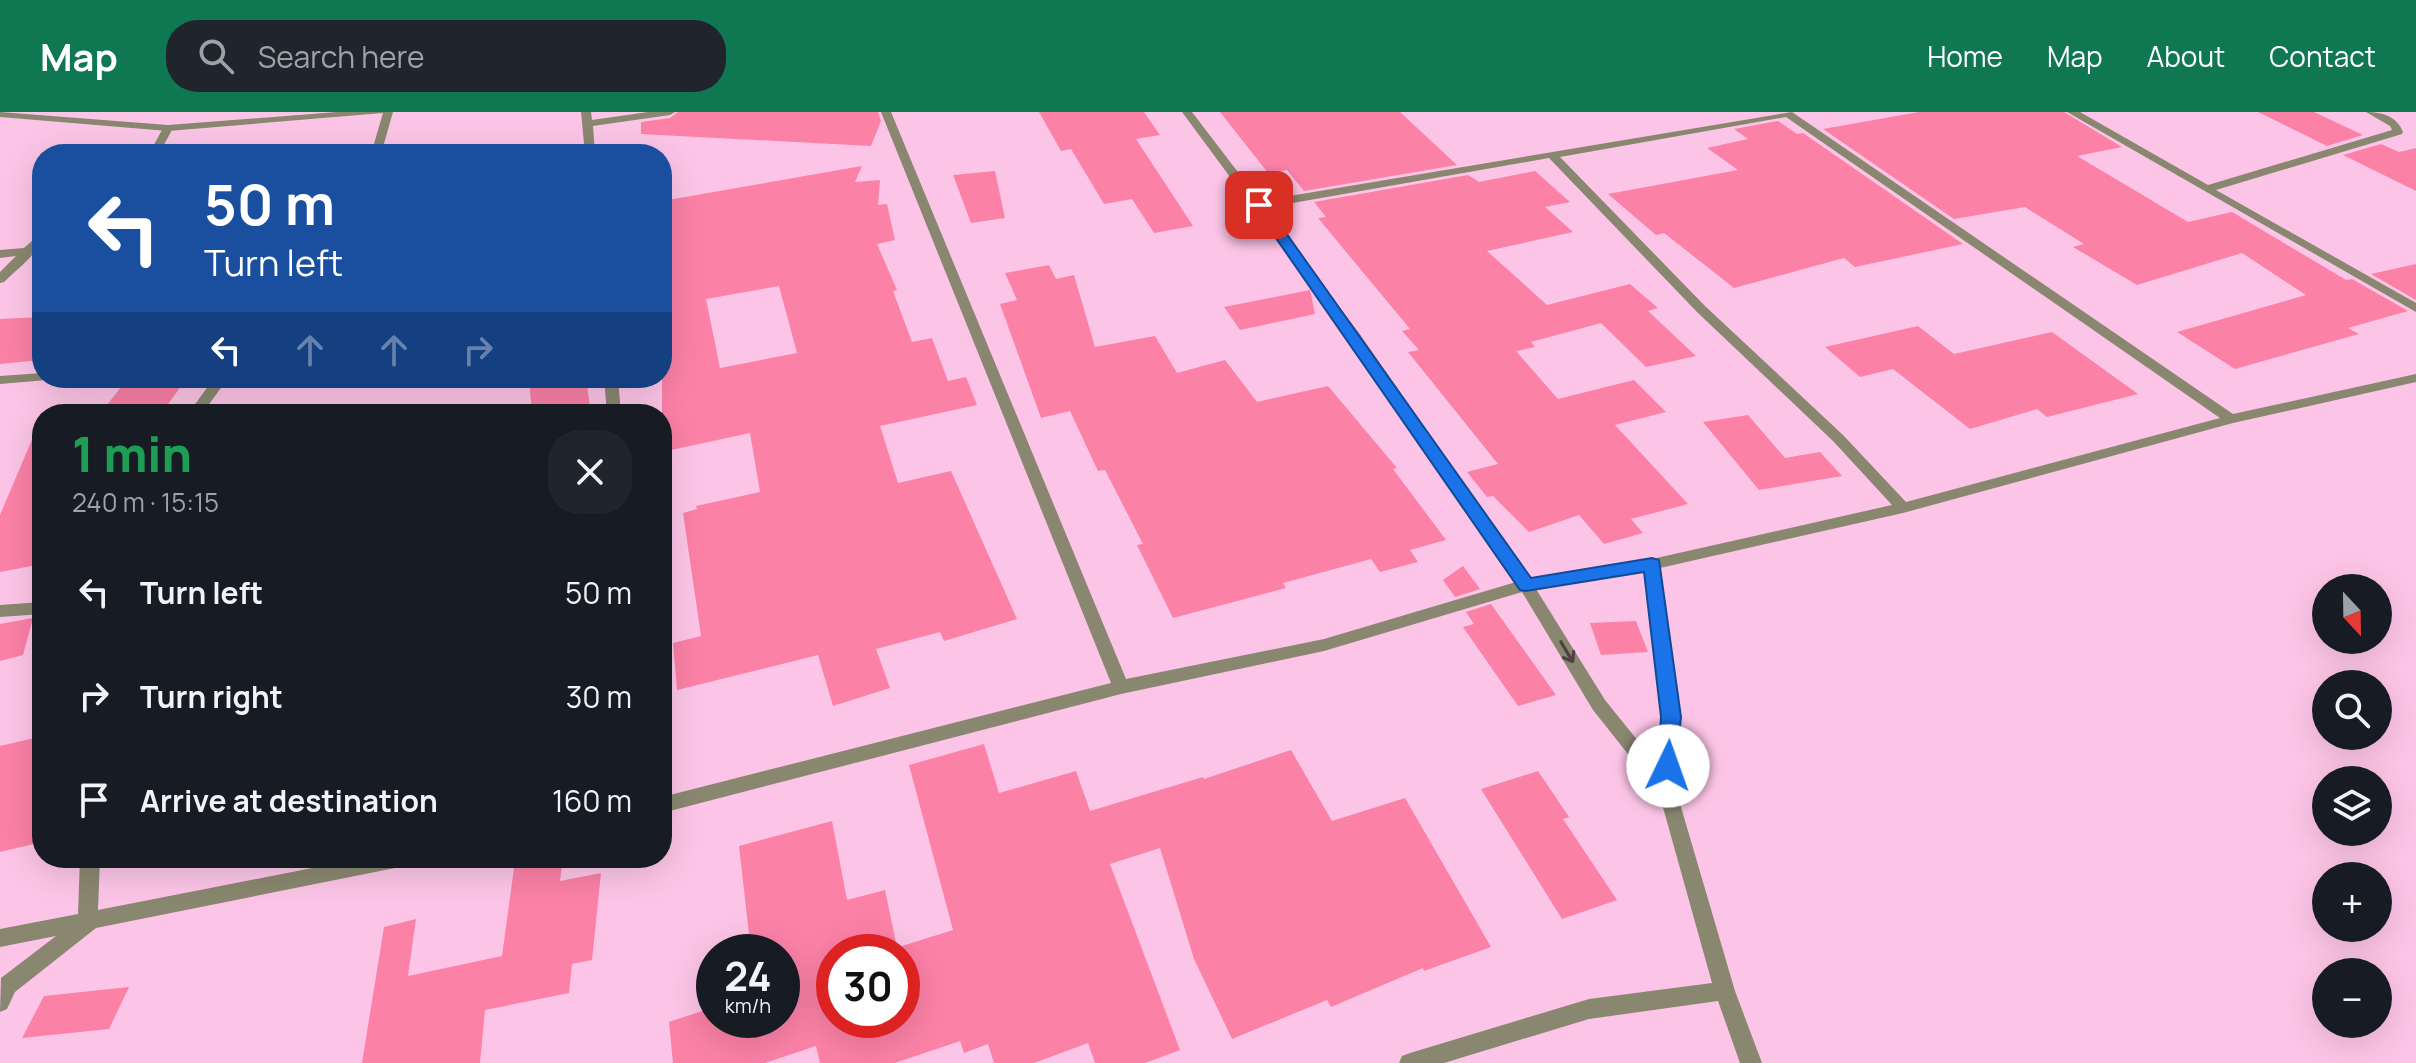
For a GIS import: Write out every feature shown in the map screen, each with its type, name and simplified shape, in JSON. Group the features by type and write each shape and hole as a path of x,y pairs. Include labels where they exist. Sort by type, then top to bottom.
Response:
{"street":[{"path":"0,114 168,128 378,112"},
{"path":"379,144 388,112"},
{"path":"589,144 586,118 670,112"},
{"path":"886,112 1121,687"},
{"path":"1187,112 1259,205 1526,585 1599,705 1667,790"},
{"path":"2072,112 2416,308"},
{"path":"2206,189 2398,132 2395,124 2371,112"},
{"path":"1259,205 1786,113 2231,419"},
{"path":"159,144 168,128"},
{"path":"1552,155 1701,309 1838,438 1903,508"},
{"path":"0,279 32,248"},
{"path":"0,254 30,251"},
{"path":"0,380 32,378"},
{"path":"672,802 1121,687 1324,645 1526,585 1652,564 1903,508 2231,419 2416,378"},
{"path":"1652,564 1671,717 1667,790 1725,991 1751,1063"},
{"path":"0,611 32,609"},
{"path":"88,923 90,868"},
{"path":"0,938 356,868"},
{"path":"0,1002 8,985 88,923"},
{"path":"1410,1063 1589,1009 1725,991"}],"building":[{"path":"678,112 878,112 881,121 871,146 641,134 641,122 670,118"},
{"path":"1039,112 1144,112 1160,135 1136,139 1193,226 1154,233 1132,199 1104,204 1071,149 1061,151"},
{"path":"1220,112 1400,112 1457,165 1304,191 1287,170 1268,173"},
{"path":"1919,112 2064,112 2122,147 2077,156 2188,222 2232,212 2346,280 2352,279 2408,311 2348,328 2359,334 2235,369 2177,332 2306,295 2242,253 2137,285 2073,247 2084,244 2025,207 1954,219 1823,129"},
{"path":"2258,112 2314,112 2363,135 2327,146"},
{"path":"1778,121 1797,134 1803,133 1963,244 1855,267 1844,258 1734,288 1664,233 1656,235 1608,194 1738,170 1707,148 1748,139 1734,129"},
{"path":"2381,144 2399,152 2416,148 2416,191 2343,155"},
{"path":"862,166 855,182 880,180 878,205 887,204 895,240 877,244 897,290 893,291 912,342 932,338 948,381 966,377 977,405 880,426 898,483 951,471 1017,619 944,641 940,632 876,649 890,688 833,706 818,655 677,690 673,643 701,636 683,513 697,509 696,506 760,492 750,433 672,450 672,404 662,404 662,388 672,388 672,199","holes":["779,286 797,353 720,368 706,299"]},
{"path":"995,171 1005,218 971,223 953,175"},
{"path":"1535,171 1570,202 1545,207 1573,232 1487,251 1547,305 1630,284 1658,308 1648,311 1696,356 1646,367 1601,323 1531,342 1535,347 1516,351 1558,399 1634,380 1666,412 1615,425 1688,504 1631,519 1643,533 1604,544 1579,515 1529,532 1493,496 1487,497 1467,472 1498,464 1408,352 1419,350 1402,331 1410,329 1318,218 1326,217 1314,202 1468,175 1479,182"},
{"path":"2416,264 2416,300 2371,274"},
{"path":"1049,265 1056,279 1074,275 1095,347 1155,336 1177,373 1225,360 1257,402 1328,386 1397,468 1393,469 1446,540 1410,550 1418,562 1380,572 1371,559 1283,583 1286,588 1173,618 1137,545 1143,544 1105,470 1098,471 1070,411 1041,418 1000,304 1017,300 1005,273"},
{"path":"1310,290 1315,314 1240,330 1224,307"},
{"path":"32,317 32,361 0,364 0,319"},
{"path":"1918,326 1954,354 2052,332 2138,394 2047,417 2037,409 1970,429 1893,369 1860,377 1825,347"},
{"path":"120,388 180,388 168,404 108,404"},
{"path":"530,388 587,388 590,404 531,404"},
{"path":"1748,415 1785,458 1820,452 1842,476 1759,490 1703,422"},
{"path":"32,440 32,566 0,572 0,515"},
{"path":"1463,566 1480,589 1455,597 1443,580"},
{"path":"1491,604 1556,695 1518,706 1463,627 1474,624 1466,612"},
{"path":"32,618 23,655 0,661 0,624"},
{"path":"1636,621 1648,652 1601,655 1590,623"},
{"path":"32,738 32,844 0,852 0,746"},
{"path":"984,744 999,793 1076,771 1090,811 1204,779 1291,750 1332,821 1405,798 1491,947 1424,971 1423,968 1331,1007 1327,1000 1232,1039 1194,959 1160,848 1110,864 1180,1050 1145,1063 1095,1063 1088,1043 1034,1063 994,1063 988,1044 964,1053 960,1041 895,1063 820,1063 816,1046 765,1063 673,1063 669,1022 696,1013 696,1038 800,1038 800,934 749,934 739,846 832,821 847,900 885,890 894,934 816,934 816,1038 920,1038 920,940 953,930 909,765"},
{"path":"1538,771 1569,817 1563,819 1617,900 1562,919 1481,789"},
{"path":"514,868 562,868 560,881 601,873 592,960 572,964 569,993 485,1010 480,1063 362,1063 384,927 416,919 408,976 502,956"},
{"path":"129,987 109,1029 22,1038 44,996"}],"route":[{"path":"1259,205 1354,336 1526,585 1652,564 1671,717 1668,766"}]}
